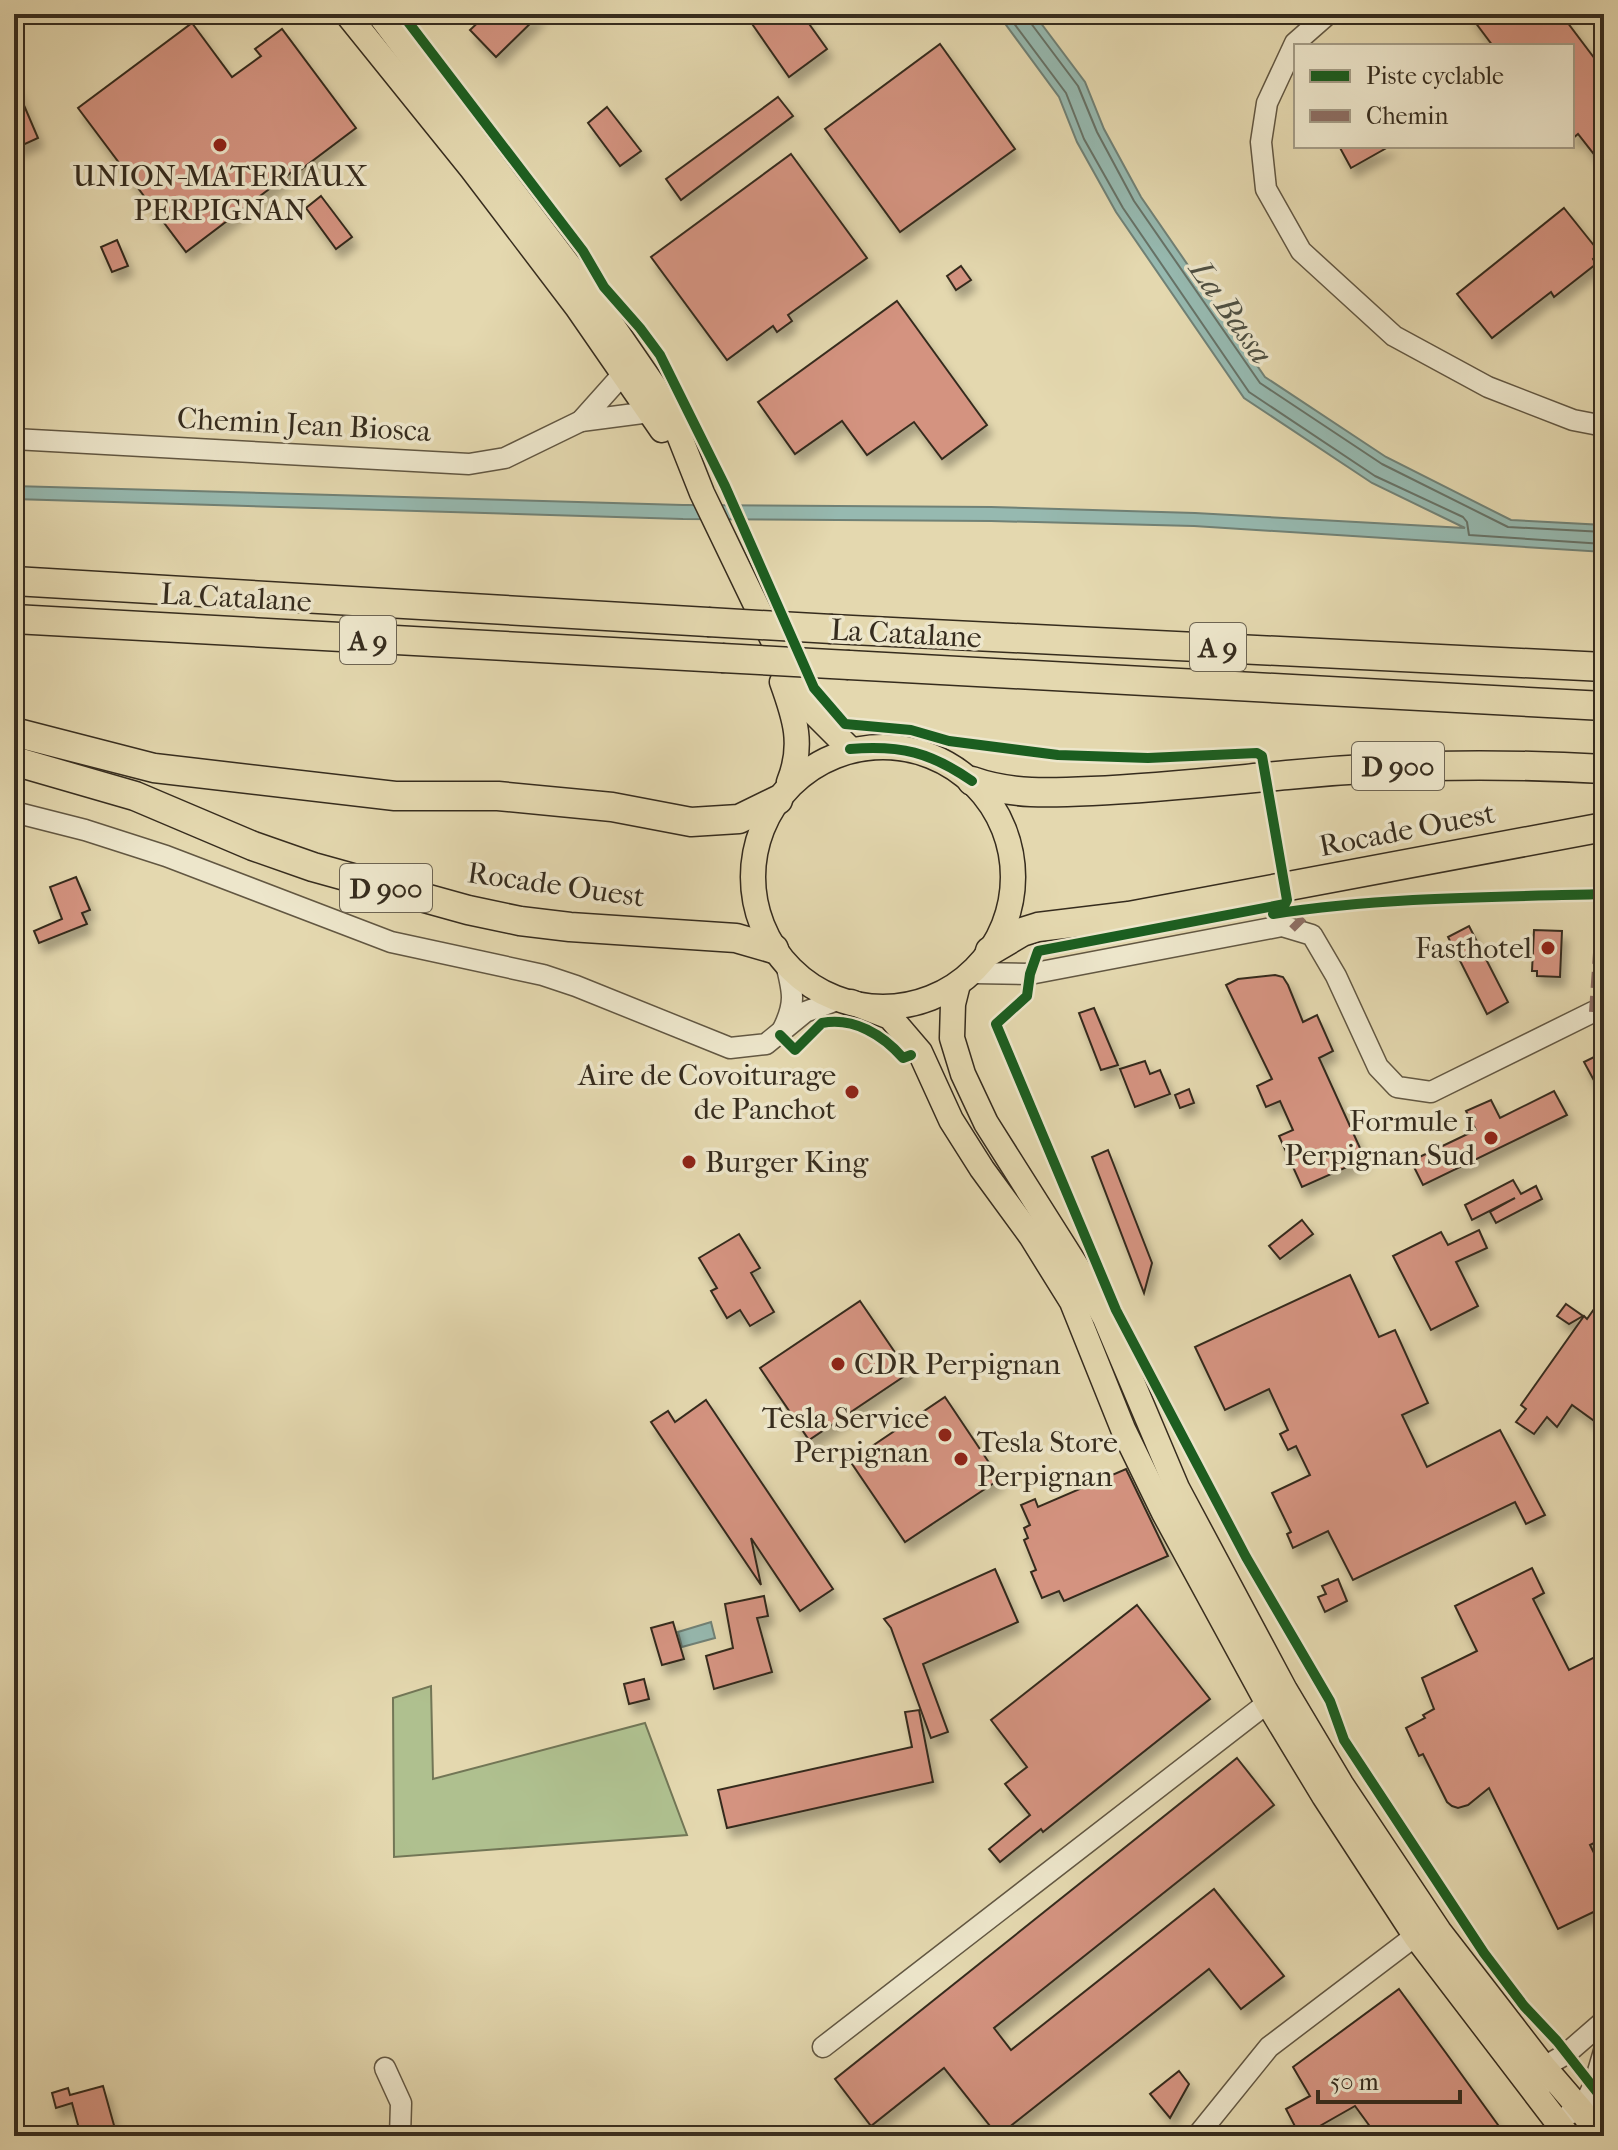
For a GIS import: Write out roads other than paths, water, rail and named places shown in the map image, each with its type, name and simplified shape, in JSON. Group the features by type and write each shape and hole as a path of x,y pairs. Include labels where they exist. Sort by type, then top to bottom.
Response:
{"highway":[{"name":"La Catalane","path":"14,581 832,629 1604,667"},
{"name":"La Catalane","path":"14,619 1604,706"},
{"path":"14,732 154,768 395,796 498,796 612,807 691,822 739,819 784,791"},
{"name":"Rocade Ouest","path":"14,761 135,796 253,846 313,867 468,910 570,927 736,938 780,956"},
{"name":"Rocade Ouest","path":"972,781 1016,792 1067,792 1192,786 1429,764 1604,769"},
{"name":"Rocade Ouest","path":"974,969 1022,932 1038,927 1144,913 1604,827"}],"main road":[{"path":"347,14 472,169 577,307 702,493"},
{"path":"379,14 633,354 677,430 725,543 797,690 812,711 850,749"},
{"path":"725,543 793,714 797,737 797,762 758,837 752,884 763,928 780,956 821,989 890,1017 920,1052 951,1120 1072,1302 1123,1429 1150,1485 1276,1696 1341,1784 1425,1930 1561,2127"},
{"path":"784,791 817,763 850,749 884,746 916,752 946,763 972,781 1003,824 1011,849 1014,876 1011,903 1003,928 953,1004 952,1038 963,1074 986,1123 1077,1267 1105,1318 1177,1488 1276,1696"},
{"path":"846,1000 895,1006 939,995 974,969"},
{"path":"1425,1930 1581,2110 1599,2136"}],"street":[{"path":"1295,44 1328,14"},
{"path":"1294,45 1267,103 1261,142 1266,189 1301,251 1394,336 1488,387 1573,420 1604,426"},
{"name":"Chemin Jean Biosca","path":"581,421 623,374"},
{"name":"Chemin Jean Biosca","path":"14,439 469,464 505,458 581,421 650,412"},
{"path":"14,812 85,830 166,856 391,942 543,975 730,1048 762,1045 780,1035 805,1012 846,1000"},
{"path":"974,969 1012,975 1059,969 1282,926 1312,935 1336,976 1378,1067 1397,1087 1431,1092 1593,1012 1604,1011"},
{"path":"780,956 793,994 792,1010 780,1035"},
{"path":"823,2047 1276,1696"},
{"path":"1197,2136 1269,2047 1425,1930"},
{"path":"1604,2021 1566,2054 1544,2067 1561,2127 1581,2110 1594,2085 1604,2051"},
{"path":"385,2068 401,2103 400,2136"}],"water":[{"path":"998,14 1034,14 1085,82 1104,129 1141,197 1265,377 1386,457 1511,520 1604,525 1604,552 1194,526 683,519 14,499 14,486 683,505 991,507 1195,513 1465,528 1372,483 1244,398 1116,212 1077,142 1059,97"},
{"path":"711,1622 715,1638 682,1647 678,1632"}],"place":[{"name":"UNION-MATERIAUX PERPIGNAN","path":"220,145"},
{"name":"Fasthotel","path":"1548,948"},
{"name":"Aire de Covoiturage de Panchot","path":"852,1092"},
{"name":"Formule 1 Perpignan Sud","path":"1491,1138"},
{"name":"Burger King","path":"689,1162"},
{"name":"CDR Perpignan","path":"838,1364"},
{"name":"Tesla Service Perpignan","path":"945,1435"},
{"name":"Tesla Store Perpignan","path":"961,1459"}],"water label":[{"name":"La Bassa","path":"1231,312"}]}
